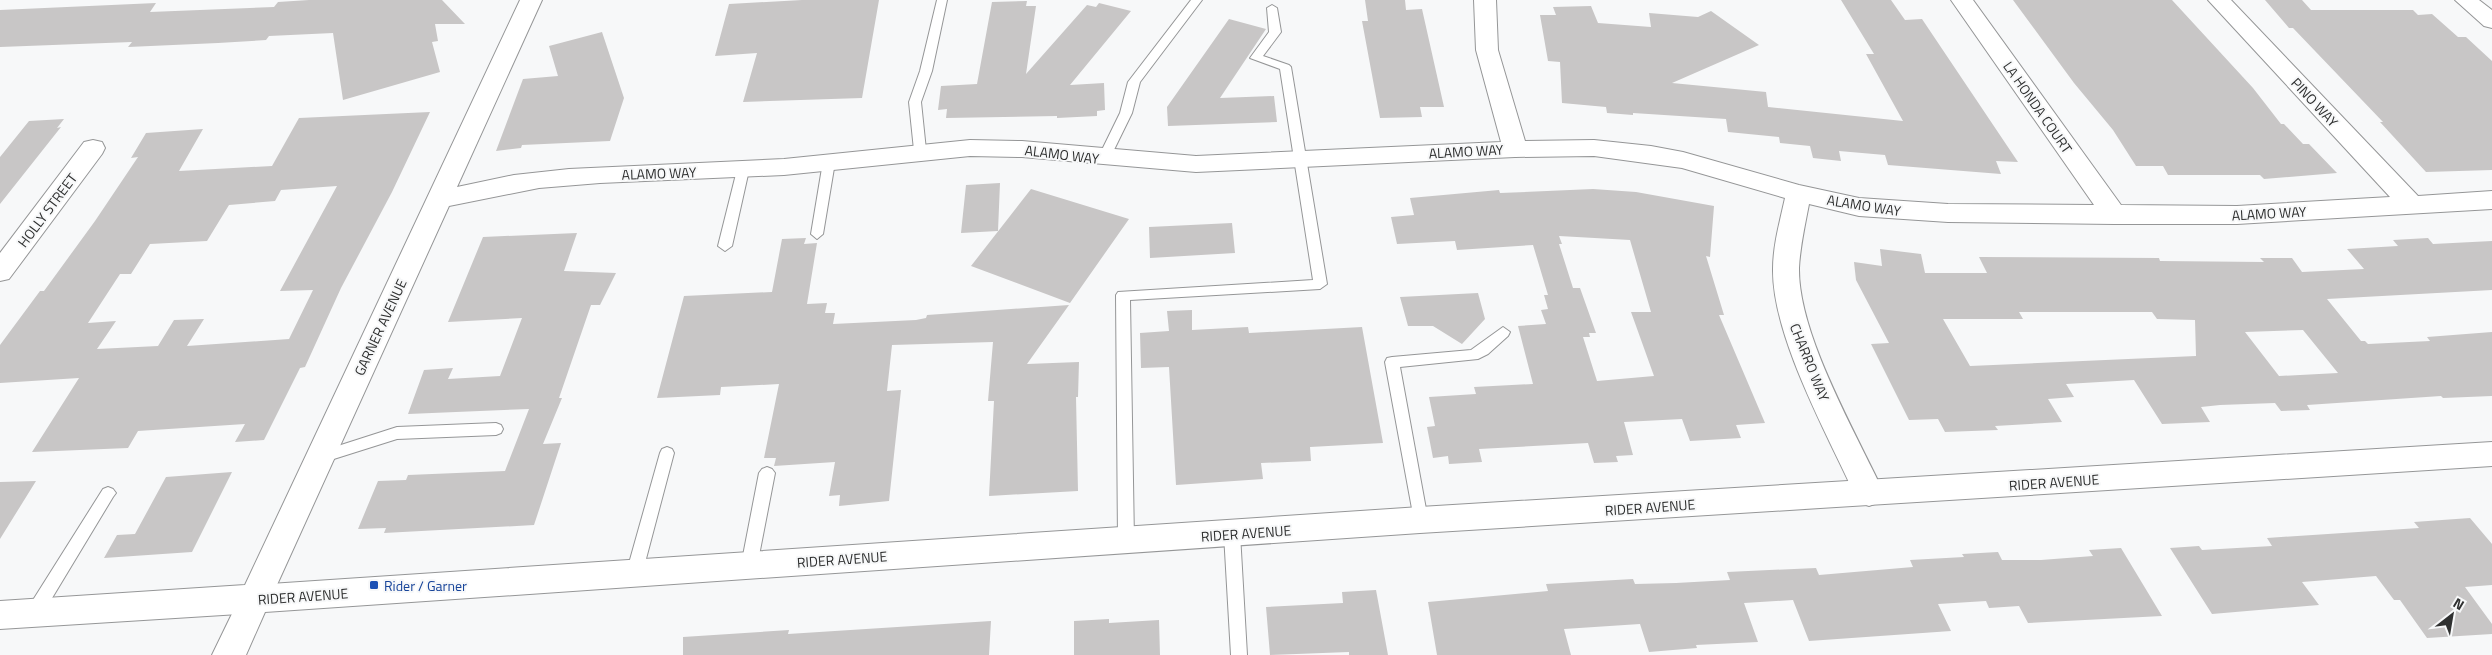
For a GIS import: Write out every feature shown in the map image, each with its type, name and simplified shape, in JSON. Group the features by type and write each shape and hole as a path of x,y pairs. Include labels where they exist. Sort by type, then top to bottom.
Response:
{"street":[{"name":"GARNER AVENUE","path":"229,655 531,0"},
{"path":"1485,0 1488,50 1494,79 1515,149"},
{"name":"LA HONDA COURT","path":"1962,0 2114,215"},
{"name":"PINO WAY","path":"2219,0 2411,204"},
{"path":"2466,0 2492,21"},
{"name":"HOLLY STREET","path":"0,272 93,148"},
{"name":"ALAMO WAY","path":"438,200 514,184 557,178 743,170 829,162 920,150 1008,148 1188,164 1515,149 1594,148 1651,154 1712,167 1799,193 1859,207 1908,212 2237,215 2492,200"},
{"name":"CHARRO WAY","path":"1799,193 1788,246 1786,270 1792,318 1819,385 1869,493"},
{"name":"RIDER AVENUE","path":"0,616 1420,520 2492,454"}],"lane":[{"path":"920,150 915,102 926,71 942,0"},
{"path":"1104,158 1126,113 1134,82 1197,0"},
{"path":"1126,541 1123,295 1320,284 1285,67 1256,58 1275,32 1272,8"},
{"path":"817,234 829,162"},
{"path":"725,246 743,170"},
{"path":"1420,520 1392,362 1473,355 1483,350 1503,332"},
{"path":"320,458 397,433 496,429"},
{"path":"634,574 667,453"},
{"path":"749,566 767,473"},
{"path":"34,613 108,493"},
{"path":"1232,534 1239,655"}],"building":[{"path":"309,0 442,0 465,24 435,24 438,41 432,42 440,72 343,100 333,33 269,36 266,40 128,47 132,42 0,47 0,10 156,3 150,12 274,7 278,2"},
{"path":"802,0 879,0 862,98 743,102 757,53 715,56 729,4"},
{"path":"1365,0 1405,0 1406,10 1422,9 1444,107 1420,107 1422,117 1380,118 1362,21 1368,21"},
{"path":"1841,0 1891,0 1905,20 1922,19 2018,162 1996,161 2001,174 1888,165 1885,155 1839,151 1841,161 1813,158 1810,146 1780,143 1779,137 1728,132 1726,119 1607,113 1606,107 1562,103 1560,62 1548,61 1540,15 1556,15 1553,7 1591,6 1598,23 1651,27 1649,13 1698,17 1711,11 1759,45 1672,83 1766,92 1768,107 1903,121 1866,54 1874,54"},
{"path":"2013,0 2172,0 2253,88 2281,124 2284,124 2303,144 2309,144 2337,173 2264,179 2260,175 2168,175 2163,166 2136,166 2113,130 2074,83"},
{"path":"2265,0 2302,0 2311,10 2413,10 2418,15 2432,14 2458,37 2466,37 2492,61 2492,170 2426,172 2380,122 2383,122 2293,28 2289,28"},
{"path":"1027,1 1026,6 1036,6 1026,74 1087,5 1096,7 1099,3 1131,11 1070,85 1104,83 1105,110 1097,111 1097,116 946,118 947,109 938,110 941,86 977,84 992,2"},
{"path":"1229,19 1266,29 1220,98 1274,96 1277,122 1168,126 1167,107"},
{"path":"602,32 624,98 610,141 522,145 521,148 496,151 523,79 558,76 549,46"},
{"path":"430,112 392,192 341,288 305,367 300,368 264,440 235,442 245,424 138,431 128,448 32,452 79,378 0,383 0,345 40,291 44,291 95,221 138,157 131,158 146,133 203,129 179,171 272,166 299,118","holes":["337,186 280,291 313,290 289,339 187,346 204,319 174,320 158,346 97,349 116,321 88,323 120,274 131,274 150,244 207,241 229,205 275,201 281,190"]},
{"path":"64,119 57,128 61,127 0,204 0,157 29,121"},
{"path":"1000,183 998,231 961,233 966,185"},
{"path":"1031,189 1129,219 1070,303 971,266"},
{"path":"1593,189 1636,192 1714,206 1710,257 1706,256 1724,315 1719,315 1765,423 1736,425 1741,438 1690,441 1682,419 1624,422 1633,455 1616,456 1618,462 1594,463 1588,443 1479,449 1482,462 1449,464 1448,456 1433,458 1427,427 1435,426 1429,397 1476,394 1474,387 1533,384 1518,326 1546,324 1541,310 1548,309 1544,295 1548,295 1533,245 1457,250 1455,241 1397,244 1391,217 1414,215 1410,198 1499,190 1500,193","holes":["1559,236 1630,240 1651,312 1631,312 1654,376 1597,381 1583,337 1590,337 1589,333 1596,333 1580,288 1573,288 1559,244 1562,244"]},
{"path":"1232,223 1235,253 1150,258 1149,227"},
{"path":"577,233 564,271 616,273 600,305 591,305 559,398 562,398 543,444 561,443 534,525 384,533 386,528 358,529 378,481 406,480 408,475 505,471 529,409 408,414 424,370 453,368 448,379 500,376 522,318 448,322 483,237"},
{"path":"806,238 804,244 817,243 807,304 827,303 825,313 835,313 833,324 916,320 926,318 927,315 1069,305 1027,364 1079,362 1078,397 1076,397 1078,491 989,496 994,401 988,401 993,342 892,345 887,391 901,390 889,501 839,506 840,495 829,496 835,462 774,466 776,458 764,458 779,384 721,387 720,395 657,398 684,296 772,292 782,239"},
{"path":"2428,238 2433,244 2492,241 2492,290 2327,299 2361,341 2365,341 2368,344 2430,341 2427,337 2492,332 2492,396 2443,398 2441,396 2307,405 2310,410 2281,411 2275,403 2220,405 2201,407 2210,422 2162,424 2134,380 2066,384 2074,397 2048,399 2062,422 1995,426 1998,430 1945,432 1938,419 1909,420 1871,344 1889,343 1856,280 1854,262 1882,266 1880,249 1921,254 1925,273 1987,273 1979,257 2159,258 2160,261 2264,262 2260,258 2292,258 2302,272 2364,269 2347,249 2398,246 2393,240","holes":["2019,312 2152,312 2157,319 2195,320 2196,356 1970,366 1943,319 2023,319","2303,330 2338,373 2279,376 2245,332"]},
{"path":"1478,293 1485,319 1462,344 1433,326 1408,326 1400,297"},
{"path":"1192,310 1192,330 1248,327 1249,333 1362,327 1383,443 1310,447 1311,461 1261,463 1263,479 1176,485 1169,367 1141,368 1140,333 1169,331 1167,311"},
{"path":"232,472 192,552 104,558 117,535 135,534 166,477"},
{"path":"36,481 0,539 0,482"},
{"path":"2470,518 2492,544 2492,585 2465,587 2492,624 2492,634 2427,638 2400,600 2394,600 2376,576 2302,582 2319,605 2212,614 2170,548 2199,546 2202,550 2272,546 2267,538 2419,528 2414,522"},
{"path":"2121,548 2162,616 2028,623 2019,606 1989,608 1986,601 1938,604 1951,631 1809,641 1793,600 1744,603 1758,642 1696,645 1697,648 1649,652 1640,624 1564,629 1571,655 1437,655 1428,602 1548,591 1546,584 1633,579 1635,584 1730,580 1727,572 1816,568 1819,575 1913,567 1910,560 1964,557 1962,554 1998,552 2002,560 2041,560 2093,556 2089,550"},
{"path":"1376,590 1388,655 1349,655 1349,652 1270,655 1266,607 1343,603 1342,592"},
{"path":"1109,619 1109,623 1159,620 1160,655 1074,655 1074,621"},
{"path":"991,621 989,655 683,655 683,637 789,630 788,634"}],"place":[{"name":"Rider / Garner","path":"374,585"}]}
